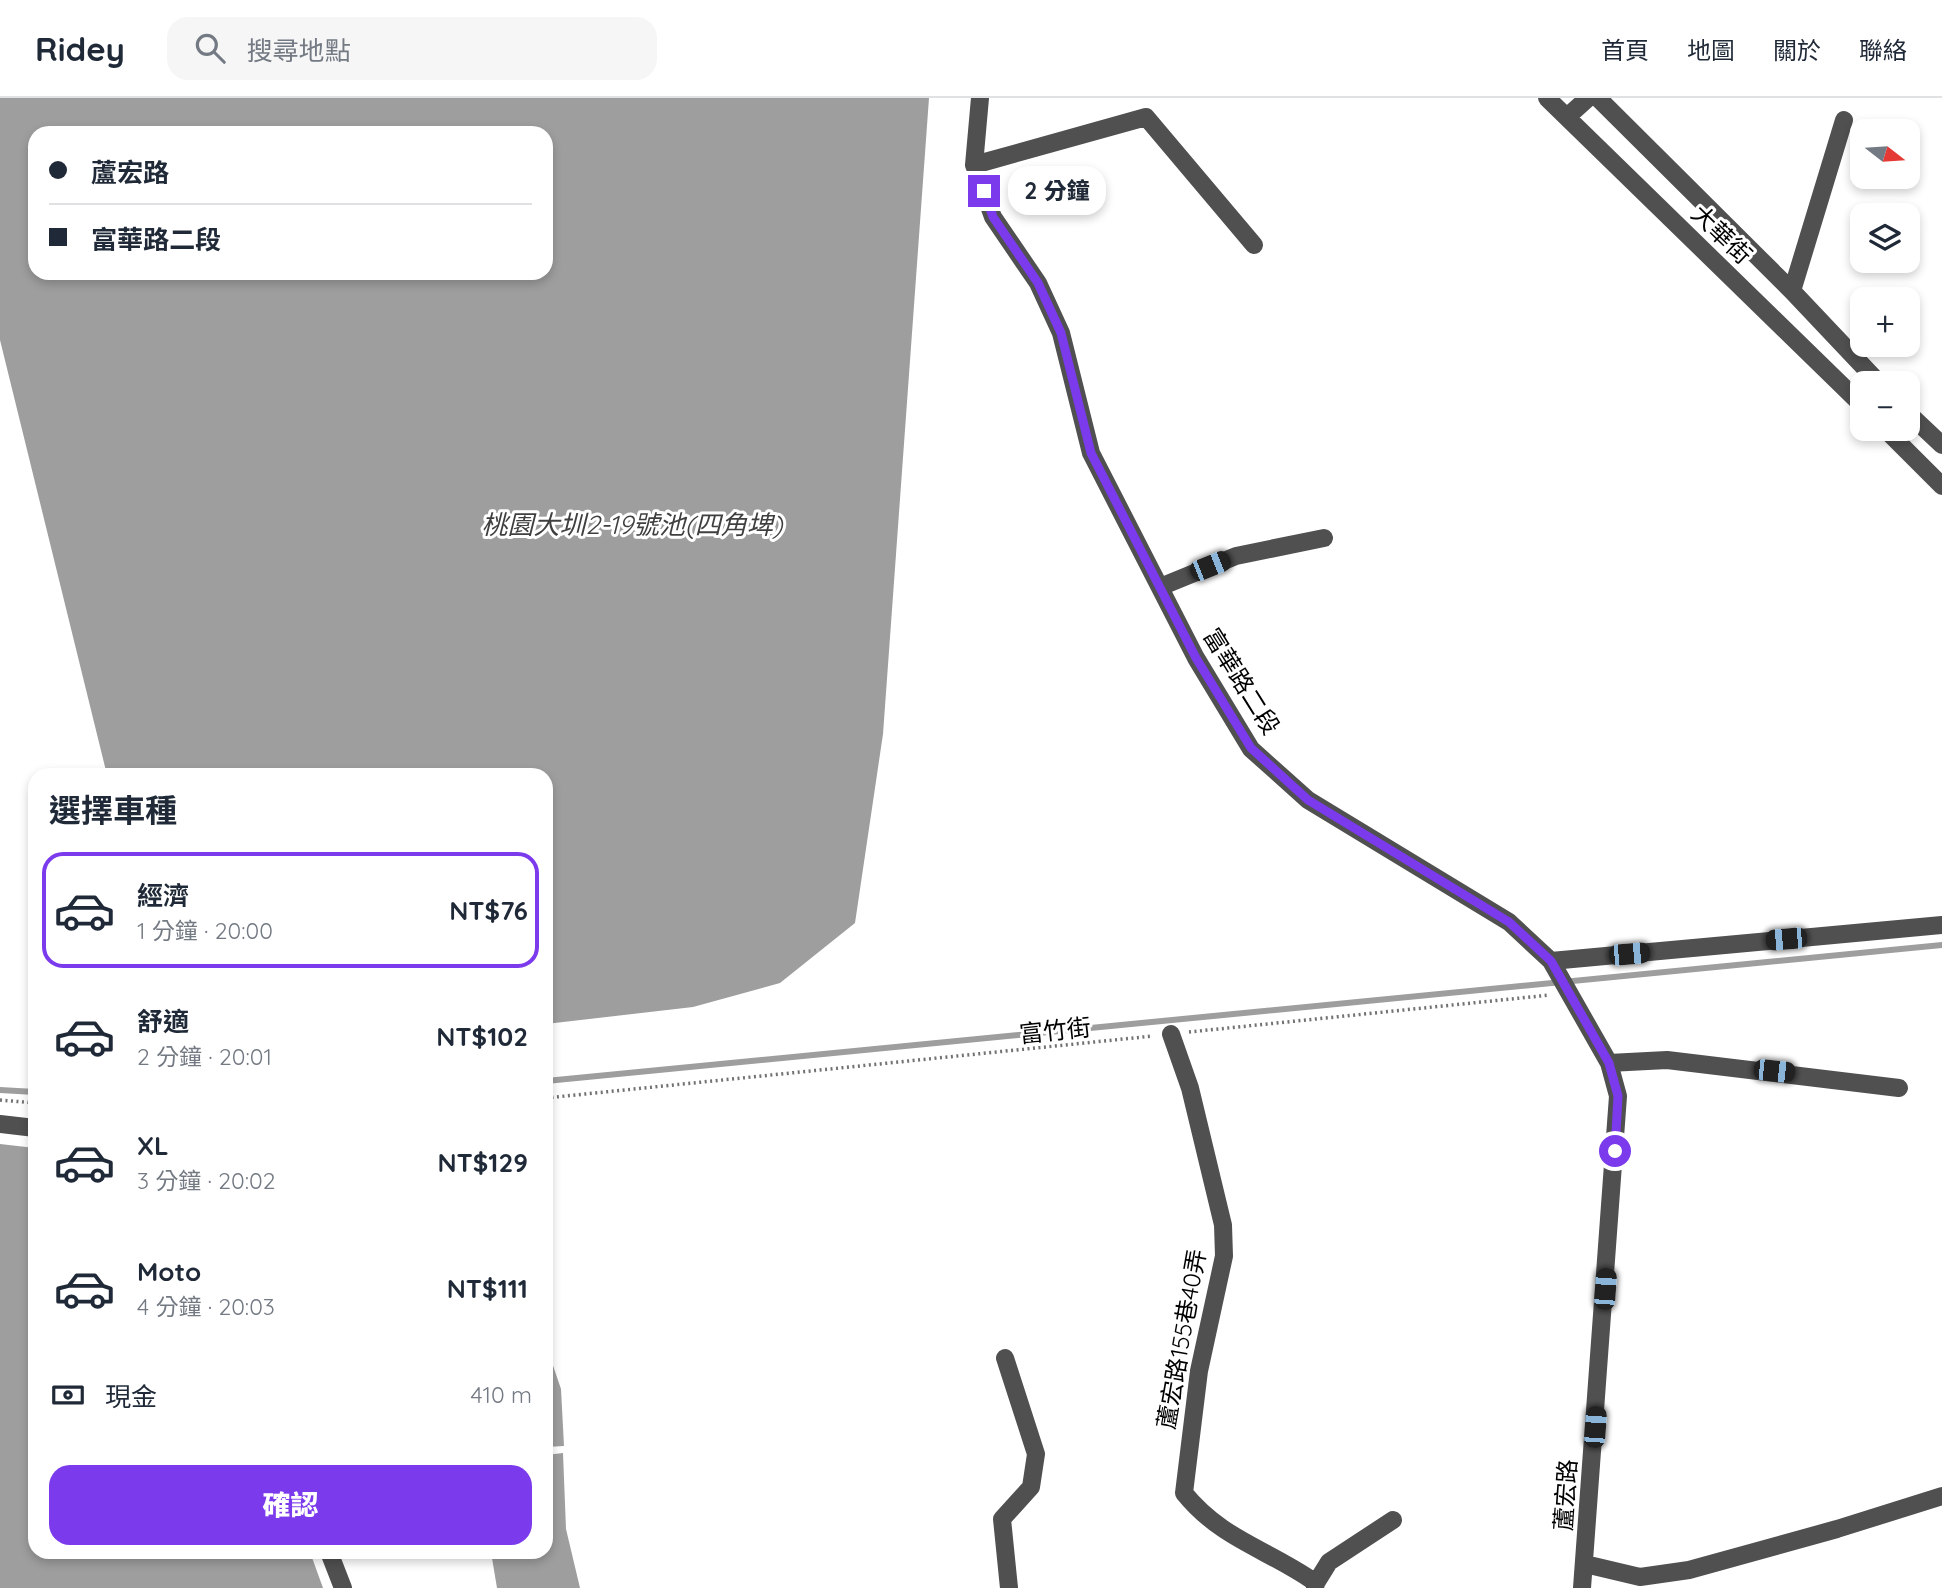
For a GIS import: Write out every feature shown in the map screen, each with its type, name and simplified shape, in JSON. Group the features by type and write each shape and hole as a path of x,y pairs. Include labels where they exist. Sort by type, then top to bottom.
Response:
{"street":[{"name":"富華路二段","path":"980,98 974,165 993,217 1038,283 1061,333 1091,453 1196,658 1251,748 1308,800 1509,922 1560,979"},
{"name":"大華街","path":"1547,98 1850,393"},
{"path":"1567,117 1588,98"},
{"name":"大華街","path":"1598,98 1792,291 1868,371"},
{"path":"974,165 1146,117 1254,245"},
{"path":"1792,291 1844,120"},
{"path":"1842,385 1862,365"},
{"path":"1920,424 1942,445"},
{"path":"1897,441 1942,486"},
{"path":"1160,587 1236,556 1324,538"},
{"path":"1560,979 1942,925"},
{"name":"蘆宏路","path":"1560,979 1609,1063 1618,1096 1582,1588"},
{"name":"蘆宏路155巷40弄","path":"1171,1034 1190,1088 1223,1225 1224,1256 1199,1371 1184,1493 1201,1513 1229,1535 1293,1566 1315,1585"},
{"path":"1609,1063 1667,1060 1899,1088"},
{"path":"0,1124 28,1127"},
{"path":"1005,1359 1036,1454 1031,1487 1002,1519 1009,1588"},
{"path":"1585,1564 1640,1577 1689,1570 1838,1529 1942,1496"},
{"path":"1315,1585 1329,1562 1393,1520"},
{"path":"331,1559 343,1588"}],"path":[{"name":"富竹街","path":"553,1096 1073,1047 1560,979"},
{"path":"0,1100 28,1102"}],"water":[{"name":"桃園大圳2-19號池(四角埤)","path":"0,98 929,98 883,734 855,923 780,983 693,1007 553,1023 553,768 105,768 0,340"},
{"path":"0,1144 28,1147 28,1559 313,1559 323,1588 0,1588"},
{"path":"553,1366 561,1389 564,1446 553,1447"},
{"path":"563,1453 566,1529 580,1588 497,1588 492,1559 553,1559 553,1454"}],"waterway":[{"path":"553,1080 1942,945"},
{"path":"0,1090 28,1092"}],"route":[{"path":"984,191 993,217 1038,283 1061,333 1091,453 1196,658 1251,748 1308,800 1509,922 1551,961 1609,1063 1618,1096 1615,1151"}]}
